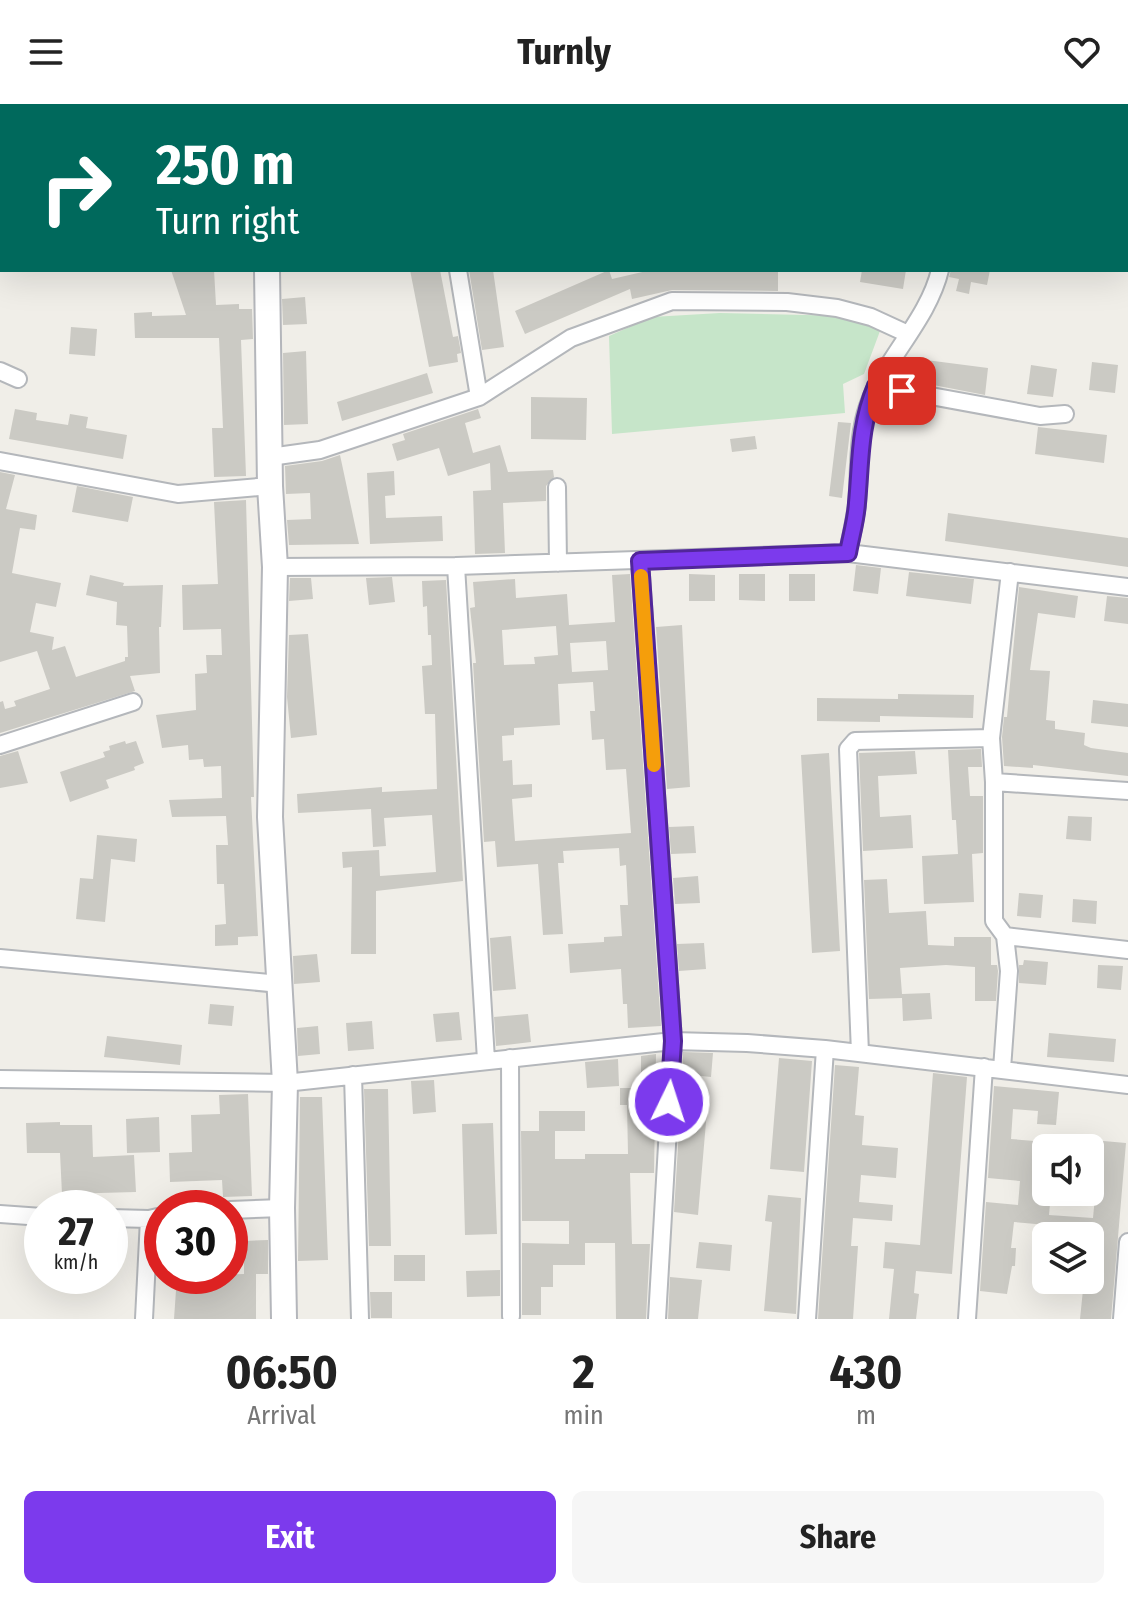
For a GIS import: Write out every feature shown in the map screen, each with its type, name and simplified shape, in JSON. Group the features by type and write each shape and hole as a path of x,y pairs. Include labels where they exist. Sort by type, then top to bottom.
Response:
{"street":[{"path":"267,272 270,486 275,567 270,817 285,1083 282,1208 284,1319"},
{"path":"458,272 479,397"},
{"path":"848,553 857,508 862,424 876,386 908,334 939,272"},
{"path":"270,457 320,450 479,397 571,338 672,301 787,302 837,308 871,317 908,334"},
{"path":"0,371 18,379"},
{"path":"876,386 1025,414 1065,414"},
{"path":"0,461 178,494 270,486"},
{"path":"557,487 558,563"},
{"path":"275,567 456,566 848,553 1128,587"},
{"path":"640,561 673,1041 657,1319"},
{"path":"456,566 486,1060"},
{"path":"1002,1069 1009,971 1005,936 994,921 991,738 1010,572"},
{"path":"0,745 133,702"},
{"path":"860,1053 848,749 855,741 991,738"},
{"path":"994,782 1128,791"},
{"path":"1005,936 1128,950"},
{"path":"0,958 280,984"},
{"path":"0,1079 285,1083 673,1041 825,1049 1128,1085"},
{"path":"807,1319 825,1049"},
{"path":"510,1058 511,1316"},
{"path":"967,1319 984,1067"},
{"path":"353,1075 360,1319"},
{"path":"248,1209 282,1208"},
{"path":"0,1214 24,1216"},
{"path":"1122,1319 1128,1242"},
{"path":"144,1319 147,1294"}],"green space":[{"path":"720,313 848,316 880,331 864,374 843,384 845,413 612,434 609,336 652,317"}],"building":[{"path":"172,272 214,272 216,305 239,304 239,309 252,309 253,339 241,340 246,476 214,477 212,428 223,428 219,338 135,338 134,313 186,315"},
{"path":"410,272 440,272 453,337 458,336 461,353 457,354 458,362 429,367"},
{"path":"469,272 493,272 504,347 482,350"},
{"path":"604,272 610,272 612,279 642,272 778,272 778,291 672,290 632,299 630,289 525,334 515,311"},
{"path":"862,272 906,272 903,289 860,282"},
{"path":"950,272 990,272 987,285 971,282 969,294 956,291 959,279 949,277"},
{"path":"305,297 307,324 283,325 282,299"},
{"path":"71,327 97,329 95,356 69,354"},
{"path":"306,351 308,424 284,425 283,353"},
{"path":"926,360 988,368 985,395 923,383"},
{"path":"1092,362 1118,365 1115,393 1089,390"},
{"path":"1031,365 1057,369 1053,397 1027,394"},
{"path":"427,373 433,393 342,421 337,402"},
{"path":"531,397 587,398 586,440 531,439"},
{"path":"15,409 37,413 36,420 68,425 70,414 88,417 86,428 127,435 123,459 9,439"},
{"path":"478,409 481,418 465,423 473,453 500,445 508,472 553,470 554,477 546,486 546,501 503,503 505,553 475,554 473,491 491,490 490,463 448,476 439,448 397,461 392,444 405,440 403,434"},
{"path":"838,422 851,423 842,498 829,496"},
{"path":"1038,427 1107,435 1104,463 1035,454"},
{"path":"755,436 757,449 732,452 730,439"},
{"path":"340,455 359,544 289,545 287,520 311,519 310,493 286,494 285,466"},
{"path":"394,471 395,495 385,496 386,518 442,516 443,541 370,544 367,473"},
{"path":"0,472 15,475 6,509 37,515 35,530 20,528 12,573 61,583 56,607 36,603 30,632 54,637 52,650 65,646 76,677 125,661 128,657 127,626 116,625 117,602 86,595 90,575 124,583 123,586 163,585 159,627 160,673 130,676 135,691 0,733 0,702 3,701 5,709 16,706 14,701 50,689 37,651 0,662"},
{"path":"77,486 133,497 128,522 72,512"},
{"path":"246,500 254,797 251,797 258,936 238,937 238,945 215,946 215,925 226,924 224,884 217,884 216,845 228,845 226,816 172,817 169,800 222,798 221,766 204,767 203,759 189,760 188,745 162,748 156,715 196,710 195,674 207,673 206,655 222,655 221,629 183,630 182,585 218,584 214,502"},
{"path":"948,513 1128,538 1128,567 945,541"},
{"path":"856,565 881,568 878,594 853,591"},
{"path":"909,572 974,579 971,604 906,596"},
{"path":"630,574 661,1026 628,1028 621,969 570,973 568,944 604,942 604,937 622,936 620,905 628,905 626,865 620,866 619,848 563,851 564,863 558,863 563,934 543,935 538,864 497,867 495,841 484,842 473,663 476,663 470,608 475,607 473,582 515,579 516,598 567,594 569,625 615,622 612,575","holes":["556,626 558,655 534,657 535,664 504,665 502,630","606,641 608,670 572,672 570,643","593,682 595,711 590,711 592,740 604,739 606,770 626,769 631,833 515,841 512,799 532,797 532,784 513,785 512,760 503,761 502,736 514,735 514,728 560,725 558,684"]},
{"path":"689,574 715,575 715,601 689,601"},
{"path":"739,574 765,574 765,601 739,600"},
{"path":"789,574 815,574 815,601 789,601"},
{"path":"392,577 395,602 369,605 366,578"},
{"path":"290,578 311,578 313,599 289,601"},
{"path":"446,580 463,881 376,891 376,954 351,954 352,867 343,868 342,852 379,850 380,876 436,872 432,815 384,818 386,846 373,847 371,809 298,813 297,794 382,787 382,792 437,789 435,714 425,714 422,666 432,665 431,635 428,635 427,606 423,607 422,581"},
{"path":"1019,587 1078,596 1075,618 1038,613 1030,670 1050,671 1046,720 1055,721 1055,729 1085,733 1084,745 1091,748 1128,753 1128,776 1033,765 1033,768 1004,766 1002,737 1004,717 1007,717"},
{"path":"1107,596 1128,598 1128,624 1104,621"},
{"path":"682,625 690,787 667,789 656,627"},
{"path":"308,634 317,735 291,738 287,697 289,635"},
{"path":"898,694 974,695 973,718 880,716 880,722 817,721 817,698 898,699"},
{"path":"1093,700 1128,704 1128,727 1091,723"},
{"path":"125,741 126,744 136,741 144,763 134,767 135,770 106,780 109,788 70,802 60,772 105,757 103,752 110,750 109,746"},
{"path":"981,749 982,767 968,767 970,796 983,796 983,853 972,854 974,902 924,904 922,856 958,854 956,820 952,820 948,750"},
{"path":"18,751 28,783 0,788 0,756"},
{"path":"915,751 917,774 878,776 880,817 911,815 913,848 863,851 859,753"},
{"path":"829,753 840,951 812,953 801,755"},
{"path":"1068,816 1092,817 1091,841 1066,839"},
{"path":"694,826 696,853 671,854 669,827"},
{"path":"97,835 137,839 135,862 111,859 105,922 76,919 80,878 93,879"},
{"path":"698,876 700,903 675,904 673,878"},
{"path":"887,879 889,913 926,911 928,945 954,946 954,937 991,937 991,965 997,965 998,971 996,1001 975,1001 975,967 946,965 900,968 902,994 930,993 932,1019 903,1021 902,998 869,999 864,880"},
{"path":"1019,893 1043,895 1041,918 1017,916"},
{"path":"1073,899 1097,901 1096,924 1072,922"},
{"path":"511,936 516,989 493,991 490,938"},
{"path":"704,943 706,969 679,971 677,944"},
{"path":"317,954 320,982 294,984 293,956"},
{"path":"1024,960 1048,962 1046,985 1019,983 1019,965 1023,965"},
{"path":"1098,965 1123,966 1121,990 1097,988"},
{"path":"210,1004 234,1006 232,1026 208,1024"},
{"path":"459,1012 462,1040 436,1042 433,1014"},
{"path":"528,1014 531,1042 496,1046 494,1017"},
{"path":"372,1021 374,1049 348,1051 346,1023"},
{"path":"318,1026 320,1054 298,1056 297,1028"},
{"path":"1049,1033 1116,1039 1114,1062 1047,1057"},
{"path":"107,1036 182,1045 180,1065 104,1057"},
{"path":"683,1052 713,1053 711,1077 682,1074"},
{"path":"656,1054 654,1173 630,1173 632,1244 650,1244 646,1319 616,1319 615,1243 585,1243 585,1265 553,1265 553,1287 541,1287 541,1315 522,1315 522,1243 569,1244 569,1221 522,1221 521,1131 539,1131 539,1111 585,1111 585,1131 555,1131 555,1159 585,1159 585,1154 628,1154 627,1105 620,1105 620,1088 641,1088 641,1056"},
{"path":"779,1058 812,1061 804,1172 770,1169"},
{"path":"618,1059 619,1086 587,1088 585,1062"},
{"path":"835,1065 859,1067 855,1115 864,1116 862,1145 898,1148 896,1178 861,1175 859,1202 893,1205 892,1221 853,1218 851,1246 858,1246 853,1319 818,1319"},
{"path":"933,1073 967,1077 952,1274 916,1271 914,1293 919,1294 916,1319 889,1319 894,1269 883,1268 885,1242 920,1245"},
{"path":"434,1080 436,1112 413,1114 411,1081"},
{"path":"994,1086 1059,1092 1056,1125 1037,1124 1038,1111 1013,1109 1011,1139 1032,1141 1032,1206 1050,1206 1049,1215 1093,1218 1094,1206 1104,1206 1104,1141 1126,1143 1111,1319 1080,1319 1083,1294 1104,1294 1104,1222 1014,1222 1011,1248 1016,1248 1015,1266 1012,1266 1007,1294 980,1291 986,1202 1018,1205 1020,1181 988,1178"},
{"path":"364,1089 388,1089 391,1246 369,1246"},
{"path":"248,1094 252,1196 248,1196 248,1190 223,1190 222,1180 170,1182 169,1153 192,1152 191,1115 220,1114 219,1095"},
{"path":"300,1097 322,1097 328,1260 298,1261"},
{"path":"681,1097 708,1099 698,1215 674,1212"},
{"path":"159,1117 160,1152 127,1153 126,1119"},
{"path":"26,1123 92,1125 93,1157 134,1155 136,1192 62,1190 60,1153 27,1153"},
{"path":"493,1123 497,1234 465,1235 462,1124"},
{"path":"768,1195 801,1198 796,1314 764,1311 772,1222 765,1221"},
{"path":"268,1240 268,1274 256,1274 256,1319 174,1319 176,1294 248,1294 248,1241"},
{"path":"699,1242 732,1245 730,1271 696,1268"},
{"path":"394,1255 425,1255 425,1281 394,1281"},
{"path":"500,1270 500,1296 467,1297 466,1271"},
{"path":"670,1277 702,1280 698,1319 668,1319"},
{"path":"370,1292 392,1292 392,1318 371,1318"}],"slow traffic":[{"path":"641,576 654,765"}],"route":[{"path":"669,1102 673,1041 640,561 848,553 857,508 862,424 868,405 876,386 902,391"}]}
